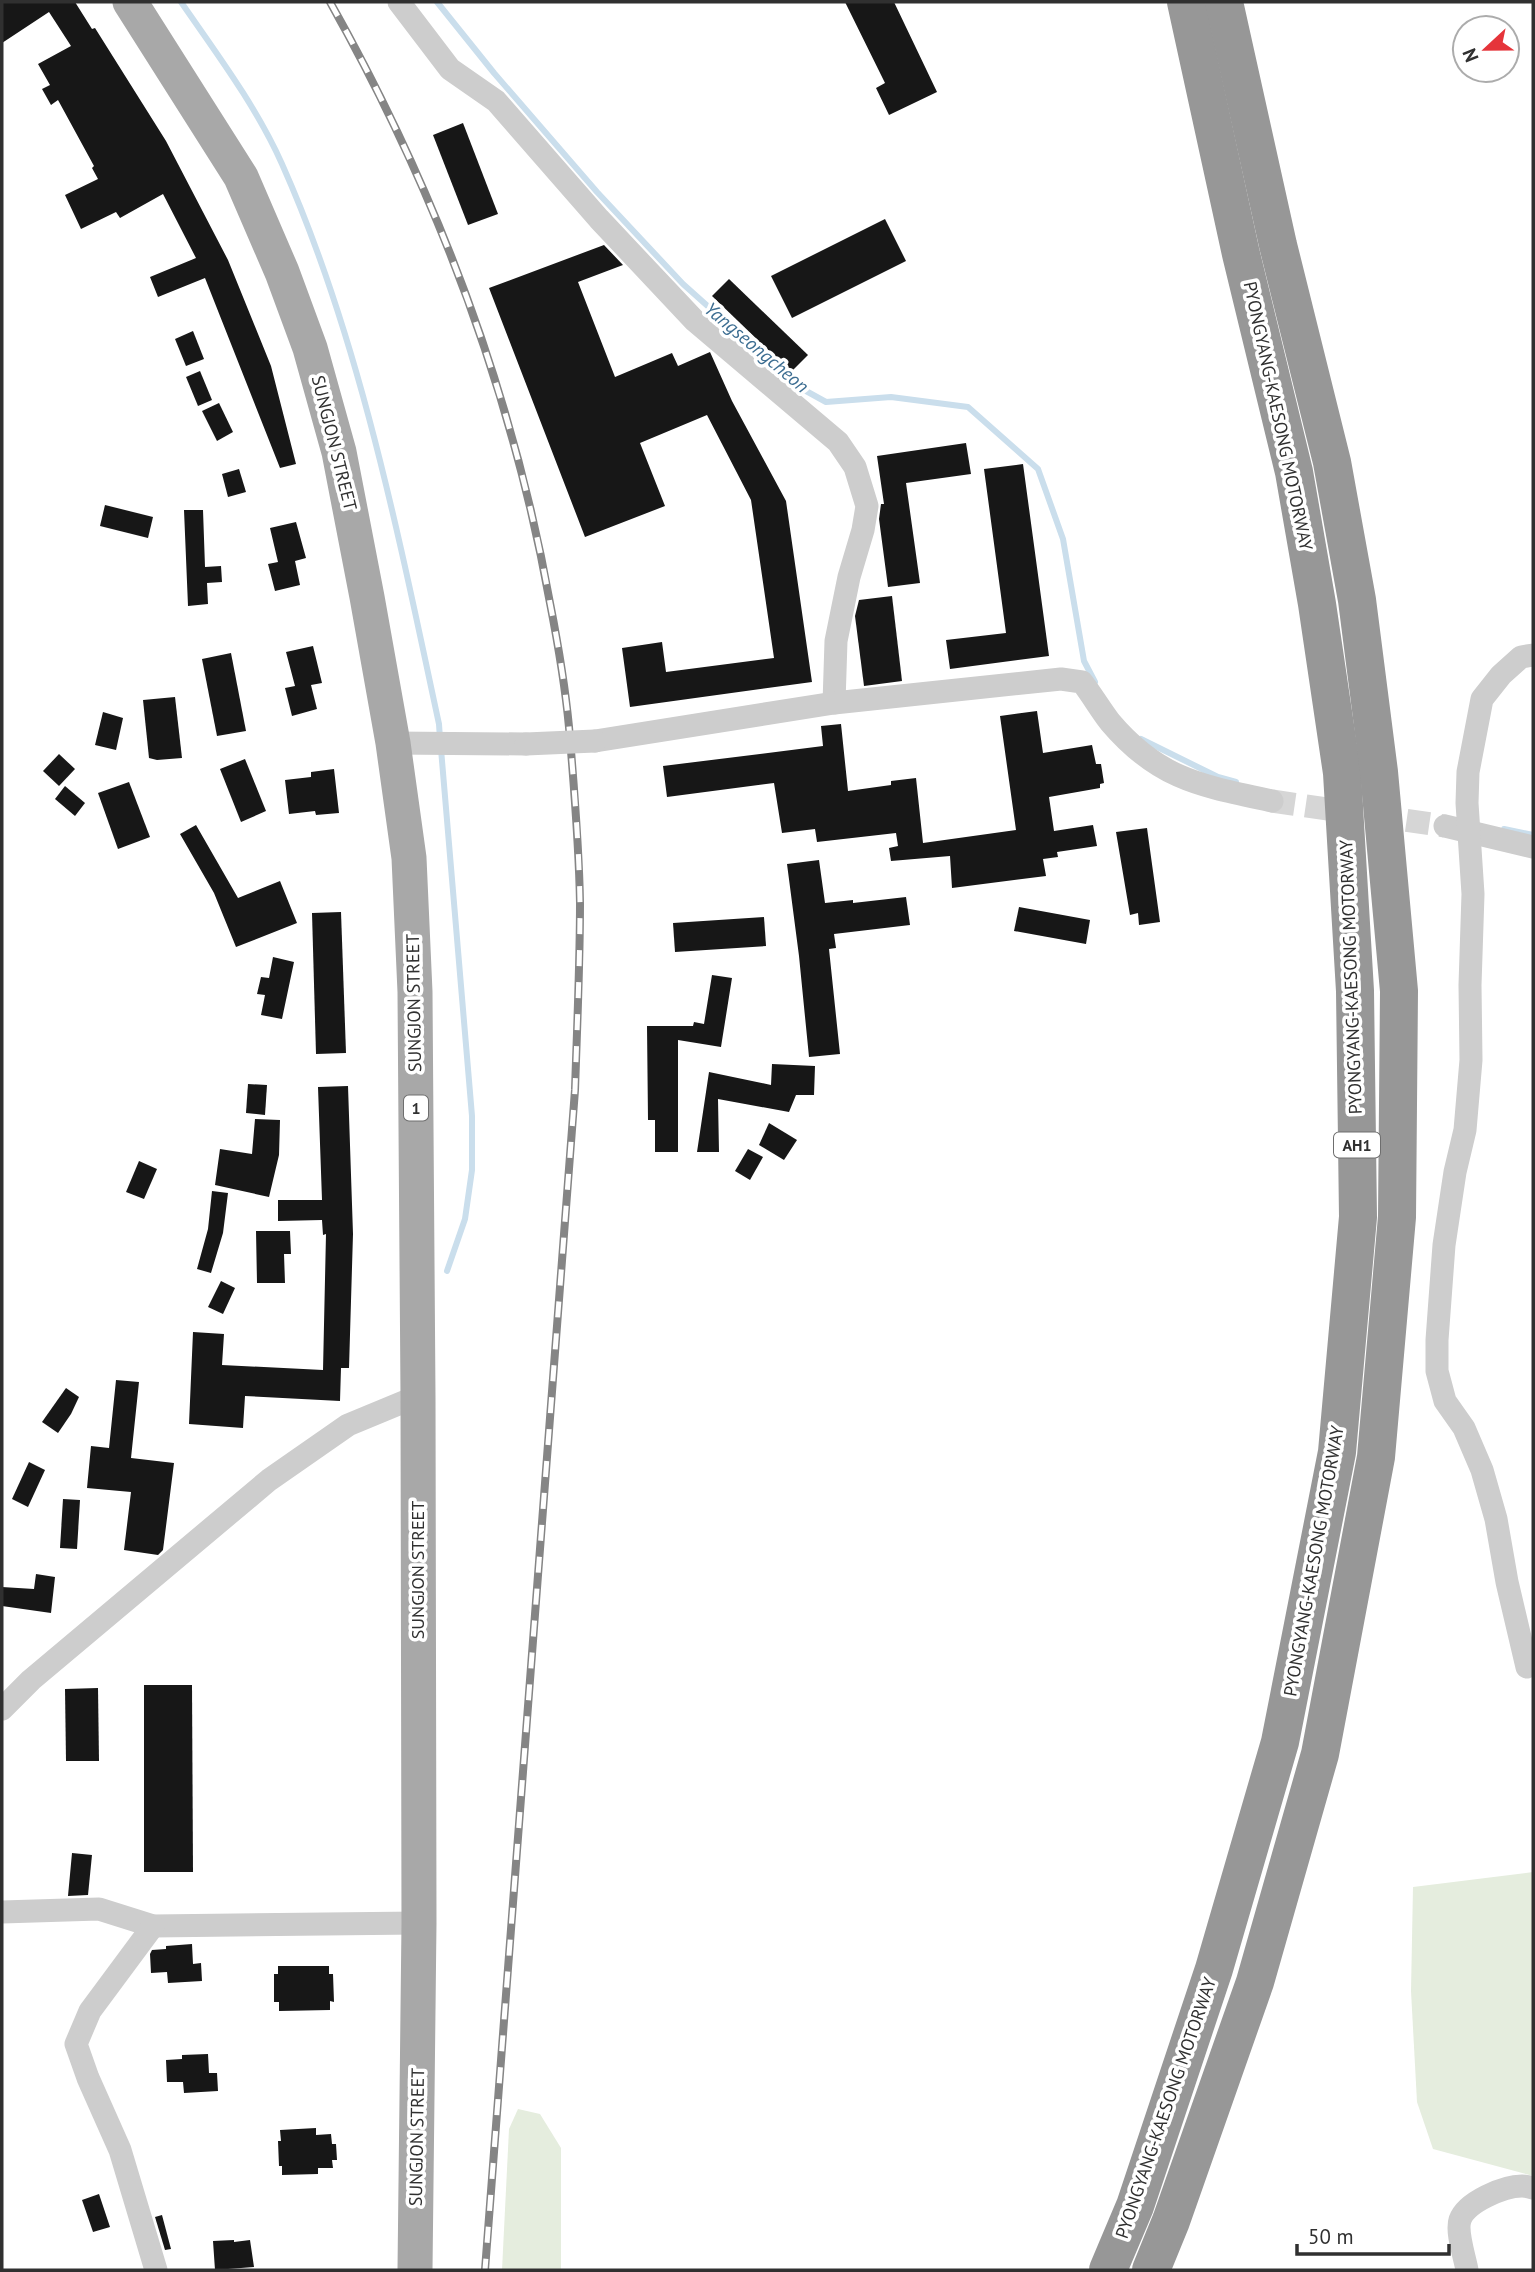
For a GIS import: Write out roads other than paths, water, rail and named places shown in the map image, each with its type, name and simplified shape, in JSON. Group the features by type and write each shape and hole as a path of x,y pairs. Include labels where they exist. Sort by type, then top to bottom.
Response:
{"highway":[{"name":"PYONGYANG-KAESONG MOTORWAY","path":"1108,2270 1135,2206 1214,1969 1280,1742 1337,1451 1358,1217 1355,990 1342,773 1294,472 1241,254 1186,2"},
{"name":"PYONGYANG-KAESONG MOTORWAY","path":"1151,2270 1171,2221 1255,1982 1320,1754 1376,1457 1397,1217 1399,990 1379,772 1357,600 1332,462 1278,245 1224,2"}],"main road":[{"name":"SUNGJON STREET","path":"130,2 241,177 282,272 310,348 339,452 393,743 409,858 415,992 418,1396 419,1923 415,2270"}],"street":[{"path":"399,2 450,69 496,101 695,321 838,442 855,467 867,506 836,641 834,703"},
{"path":"1527,1667 1507,1582 1496,1519 1482,1470 1464,1428 1445,1401 1437,1371 1437,1340 1444,1245 1455,1172 1465,1130 1471,1060 1473,894 1467,803 1468,772 1482,699 1500,675 1521,657 1533,655"},
{"path":"393,743 526,744 595,741 834,703 1061,679 1082,682 1110,721 1159,767 1193,783 1272,801"},
{"path":"1444,826 1533,846"},
{"path":"2,1709 31,1680 268,1480 348,1425 418,1396"},
{"path":"2,1912 99,1909 153,1926 419,1923"},
{"path":"153,1926 90,2011 76,2044 120,2150 156,2270"},
{"path":"1467,2270 1460,2237 1460,2220 1472,2204 1489,2195 1522,2186 1533,2188"}],"waterway":[{"path":"181,2 235,81 272,143 310,231 334,299 375,440 409,583 440,739"},
{"name":"Yangseongcheon","path":"437,2 494,73 597,192 683,284 797,386 826,402 891,397 968,407 1038,469 1063,539 1084,661 1095,682"},
{"name":"Yangseongcheon","path":"1141,739 1218,777 1236,782"},
{"path":"441,749 472,1116 472,1170 465,1219 447,1271"},
{"name":"Yangseongcheon","path":"1504,829 1533,835"}],"tunnel":[{"path":"1272,801 1445,826"}],"railway":[{"path":"330,2 368,73 436,218 491,369 534,524 553,618 567,711 576,815 580,903 575,1090 485,2270"}]}
